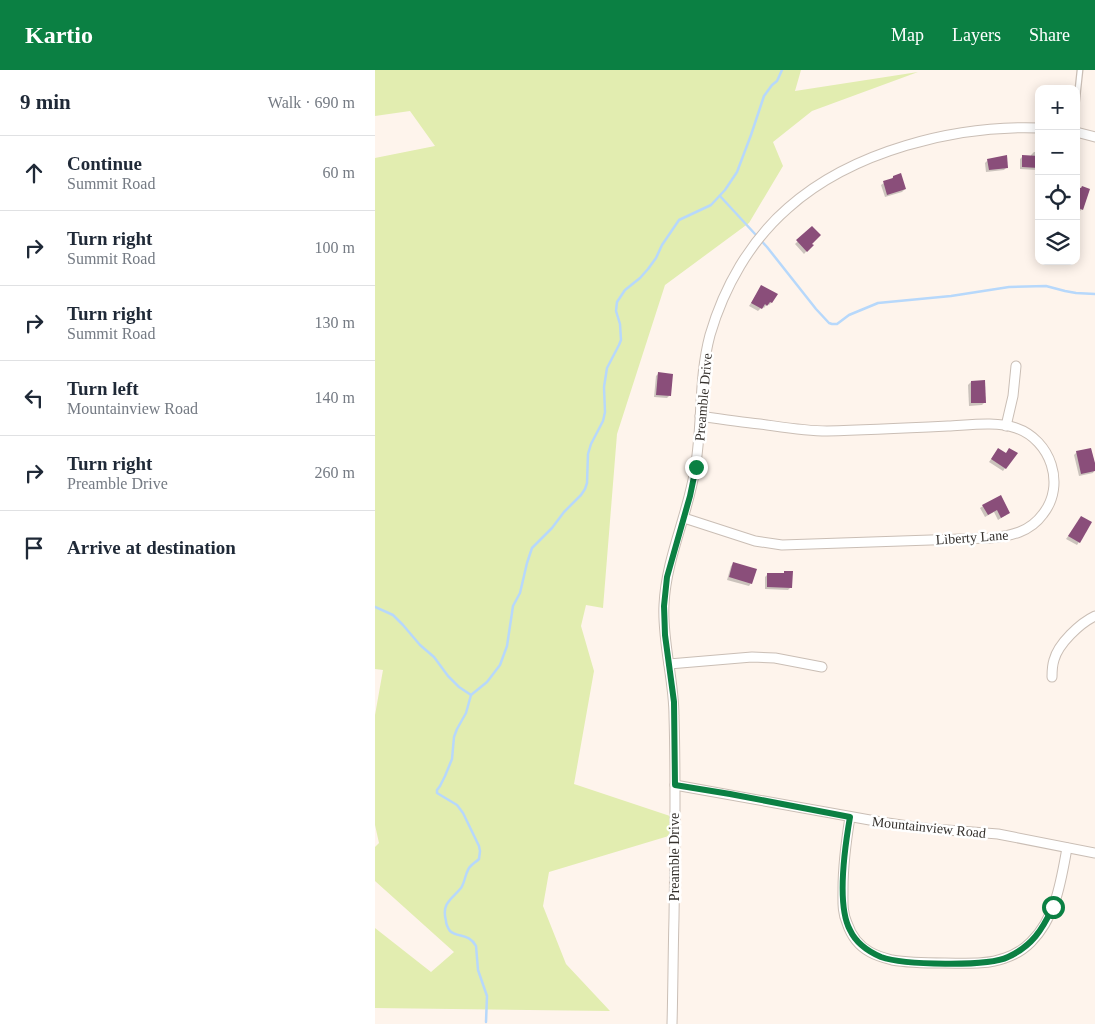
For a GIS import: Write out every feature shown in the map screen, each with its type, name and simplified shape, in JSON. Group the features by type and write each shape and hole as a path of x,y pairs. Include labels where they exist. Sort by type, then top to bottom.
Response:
{"street":[{"name":"Preamble Drive","path":"672,1024 674,979 674,702 665,635 665,590 696,467 705,357 724,298 733,278 749,252 773,223 811,190 836,175 889,151 916,143 1000,128 1035,128"},
{"path":"1080,133 1095,137"},
{"path":"1006,426 1013,396 1016,366"},
{"name":"Liberty Lane","path":"684,518 755,541 782,545 990,538 1014,535 1035,523 1050,504 1053,493 1055,480 1053,468 1043,447 1026,431 1006,426 962,425 806,430 700,416"},
{"path":"1052,677 1057,651 1083,624 1095,616"},
{"path":"669,664 751,657 775,658 822,667"},
{"name":"Mountainview Road","path":"675,785 850,817 909,826 998,834 1095,853"},
{"path":"850,817 843,868 843,907 846,922 855,939 862,947 881,957 892,960 930,963 984,963 1006,958 1024,948 1038,934 1053,907 1059,889 1067,848"}],"lane":[{"path":"1078,85 1080,70"}],"green space":[{"path":"375,70 801,70 795,91 918,72 812,111 773,142 783,166 749,223 665,285 617,434 603,608 586,605 581,626 594,671 574,784 673,817 672,835 549,872 543,906 566,964 610,1011 375,1008 375,928 431,972 454,952 375,881 375,847 379,843 375,825 375,715 383,670 375,669 375,158 435,146 410,111 375,116"}],"building":[{"path":"1007,155 1008,168 989,170 987,159"},
{"path":"1022,155 1035,156 1035,168 1022,167"},
{"path":"901,173 906,189 887,195 883,181"},
{"path":"1082,186 1090,189 1083,210 1080,209"},
{"path":"812,226 821,235 807,252 796,240"},
{"path":"761,285 778,294 772,303 770,302 767,306 765,304 762,309 751,303"},
{"path":"658,372 673,374 671,396 656,395"},
{"path":"985,380 986,403 971,403 971,381"},
{"path":"998,448 1006,453 1009,448 1018,453 1006,469 991,459"},
{"path":"1091,448 1095,471 1081,474 1076,451"},
{"path":"1001,495 1010,513 1001,518 997,510 988,515 982,505"},
{"path":"1081,516 1092,522 1080,543 1068,536"},
{"path":"733,562 757,569 752,584 729,577"},
{"path":"784,571 793,571 792,588 767,587 767,573 784,573"}],"waterway":[{"path":"486,1022 487,996 478,970 476,946 467,937 450,931 445,915 448,902 461,888 471,865 479,859 479,846 463,813 457,805 437,793 437,790 452,759 454,737 466,713 471,695 487,682 500,665 507,646 513,606 520,593 532,548 552,528 585,489 588,454 603,421 605,412 604,387 607,368 621,340 620,324 616,311 617,302 625,290 648,269 679,220 711,205 725,190 737,172 764,96 777,81 782,70"},
{"path":"720,196 767,247 816,309 832,324 837,324 849,315 878,303 951,296 1009,287 1046,286 1076,293 1095,294"},
{"path":"375,607 393,615 420,645 434,657 448,676 471,695"}],"route":[{"path":"696,467 665,590 665,635 674,702 675,785 850,817 843,868 843,912 855,939 862,947 881,957 892,960 930,963 984,963 1006,958 1031,942 1038,934 1053,907"}]}
